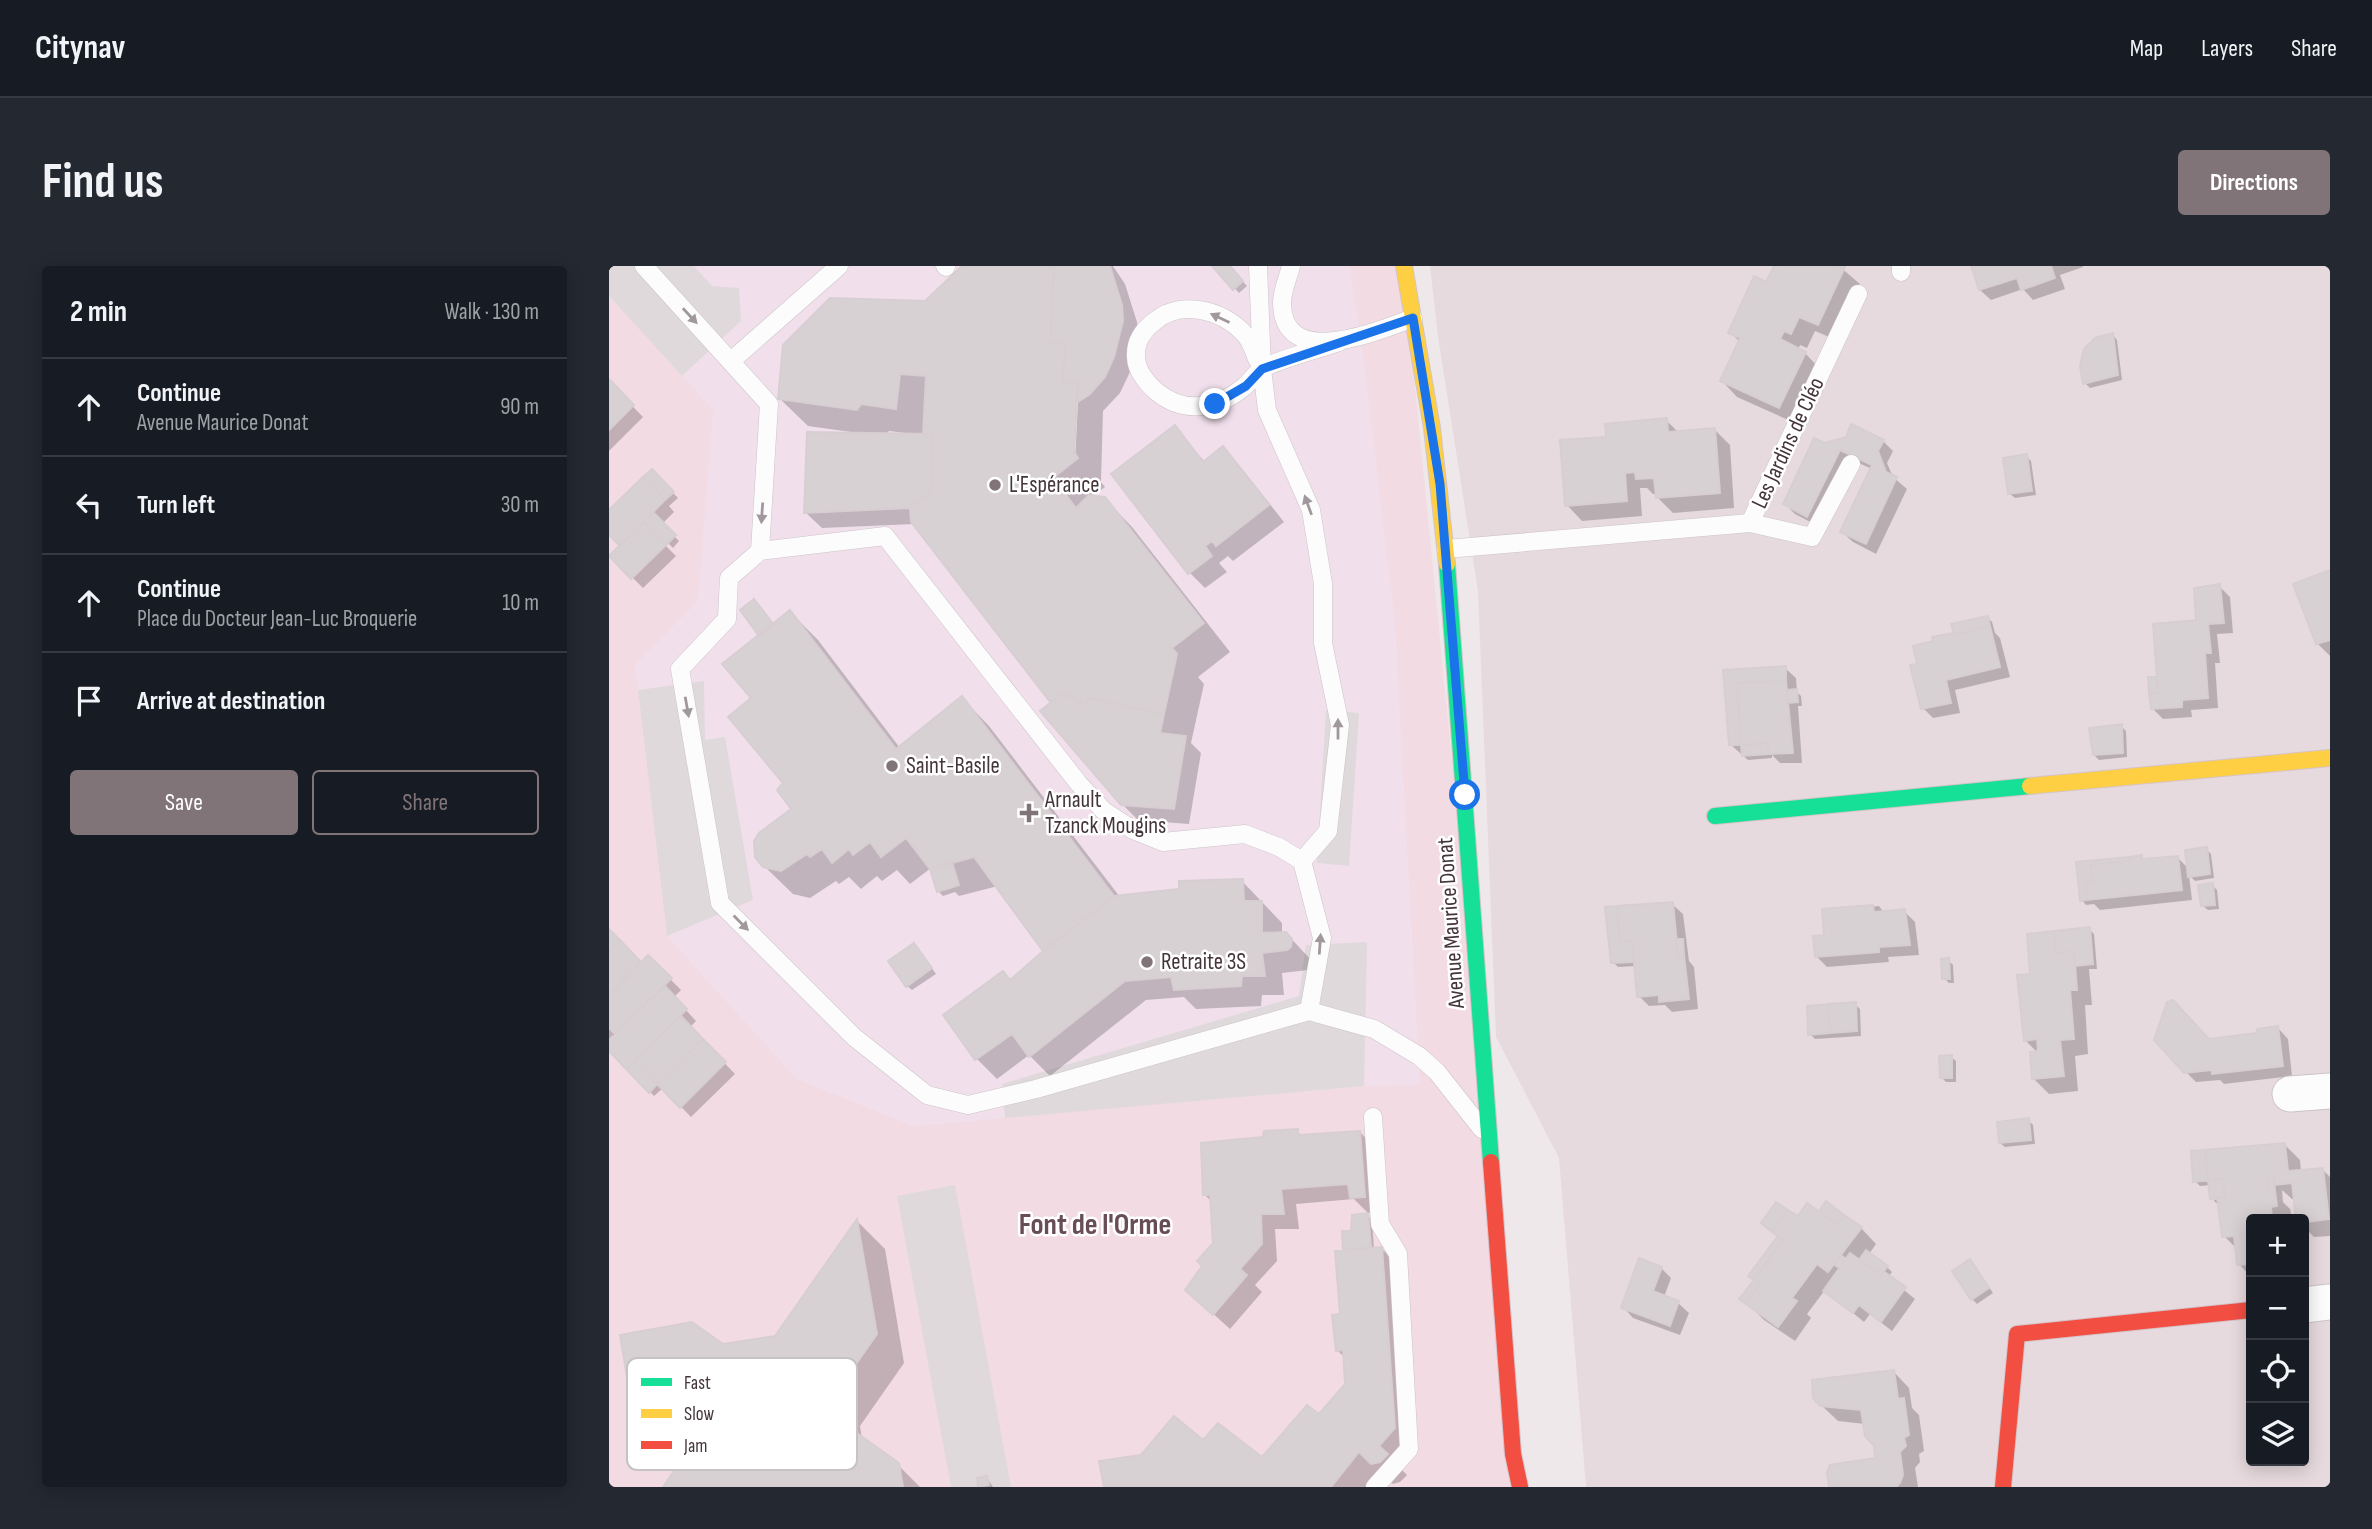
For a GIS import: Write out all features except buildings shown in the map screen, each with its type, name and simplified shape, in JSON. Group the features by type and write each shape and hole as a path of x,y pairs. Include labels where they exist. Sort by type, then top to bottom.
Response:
{"main road":[{"name":"Avenue Maurice Donat","path":"1404,266 1432,428 1446,549 1513,1454 1520,1487"},
{"path":"1715,816 2330,758"},
{"path":"2003,1487 2017,1334 2246,1311"},
{"path":"1502,1483 1513,1454"}],"street":[{"path":"2290,1094 2330,1091"},
{"path":"2309,1304 2330,1302"}],"lane":[{"path":"644,266 769,404 760,551"},
{"path":"731,361 839,266"},
{"path":"1258,266 1262,369 1267,410 1311,510 1323,584 1323,643 1340,725 1328,831 1302,861"},
{"path":"1291,266 1282,301 1287,323 1297,334 1309,339 1325,343 1339,342"},
{"name":"Les Jardins de Cléo","path":"1446,549 1750,523 1858,294"},
{"path":"1262,369 1249,341 1226,319 1185,308 1167,313 1154,321 1141,335 1135,350 1136,364 1156,392 1188,407 1204,407 1231,396 1246,386 1262,369 1413,318"},
{"path":"1750,523 1812,537 1851,464"},
{"path":"1309,1011 1322,938 1302,861 1279,847 1245,834 1163,842 1133,830 1104,811 1079,784 885,536 760,551 729,578 727,619 680,669 720,902 854,1037 927,1095 968,1105 1037,1089 1309,1011 1374,1029 1419,1056 1437,1072 1489,1138"},
{"path":"1373,1117 1380,1224 1398,1254 1409,1449 1375,1487"}],"shaded area":[{"path":"609,266 1403,266 1524,1487 609,1487"},
{"name":"Arnault Tzanck Mougins","path":"609,266 1349,266 1361,336 1395,625 1420,1085 1364,1086 913,1126 797,1079 667,936 635,665 698,601 713,410 609,296"},
{"path":"609,266 694,266 712,286 739,288 741,321 682,376 609,296"},
{"path":"1430,266 2330,266 2330,1487 1586,1487 1559,1158 1496,1037 1478,591 1438,337"},
{"path":"704,681 705,740 725,737 753,900 667,936 638,690"},
{"path":"1326,710 1359,713 1349,866 1317,863"},
{"path":"1367,942 1364,1086 1005,1118 1002,1084 1299,996 1306,945"},
{"path":"955,1185 1011,1487 951,1487 897,1196"}],"traffic: fast":[{"path":"1447,564 1491,1162"},
{"path":"1715,816 2030,786"}],"traffic: slow":[{"path":"1404,266 1432,428 1447,564"},
{"path":"2030,786 2330,758"}],"traffic: jam":[{"path":"1491,1162 1513,1454 1520,1487"},
{"path":"2003,1487 2017,1334 2246,1311"}],"place":[{"name":"L'Espérance","path":"995,485"},
{"name":"Saint-Basile","path":"892,766"},
{"name":"Arnault Tzanck Mougins","path":"1029,813"},
{"name":"Retraite 3S","path":"1147,962"}],"district":[{"name":"Font de l'Orme","path":"1095,1225"}],"route":[{"path":"1215,404 1246,386 1262,369 1413,318 1440,484 1465,795"}]}
